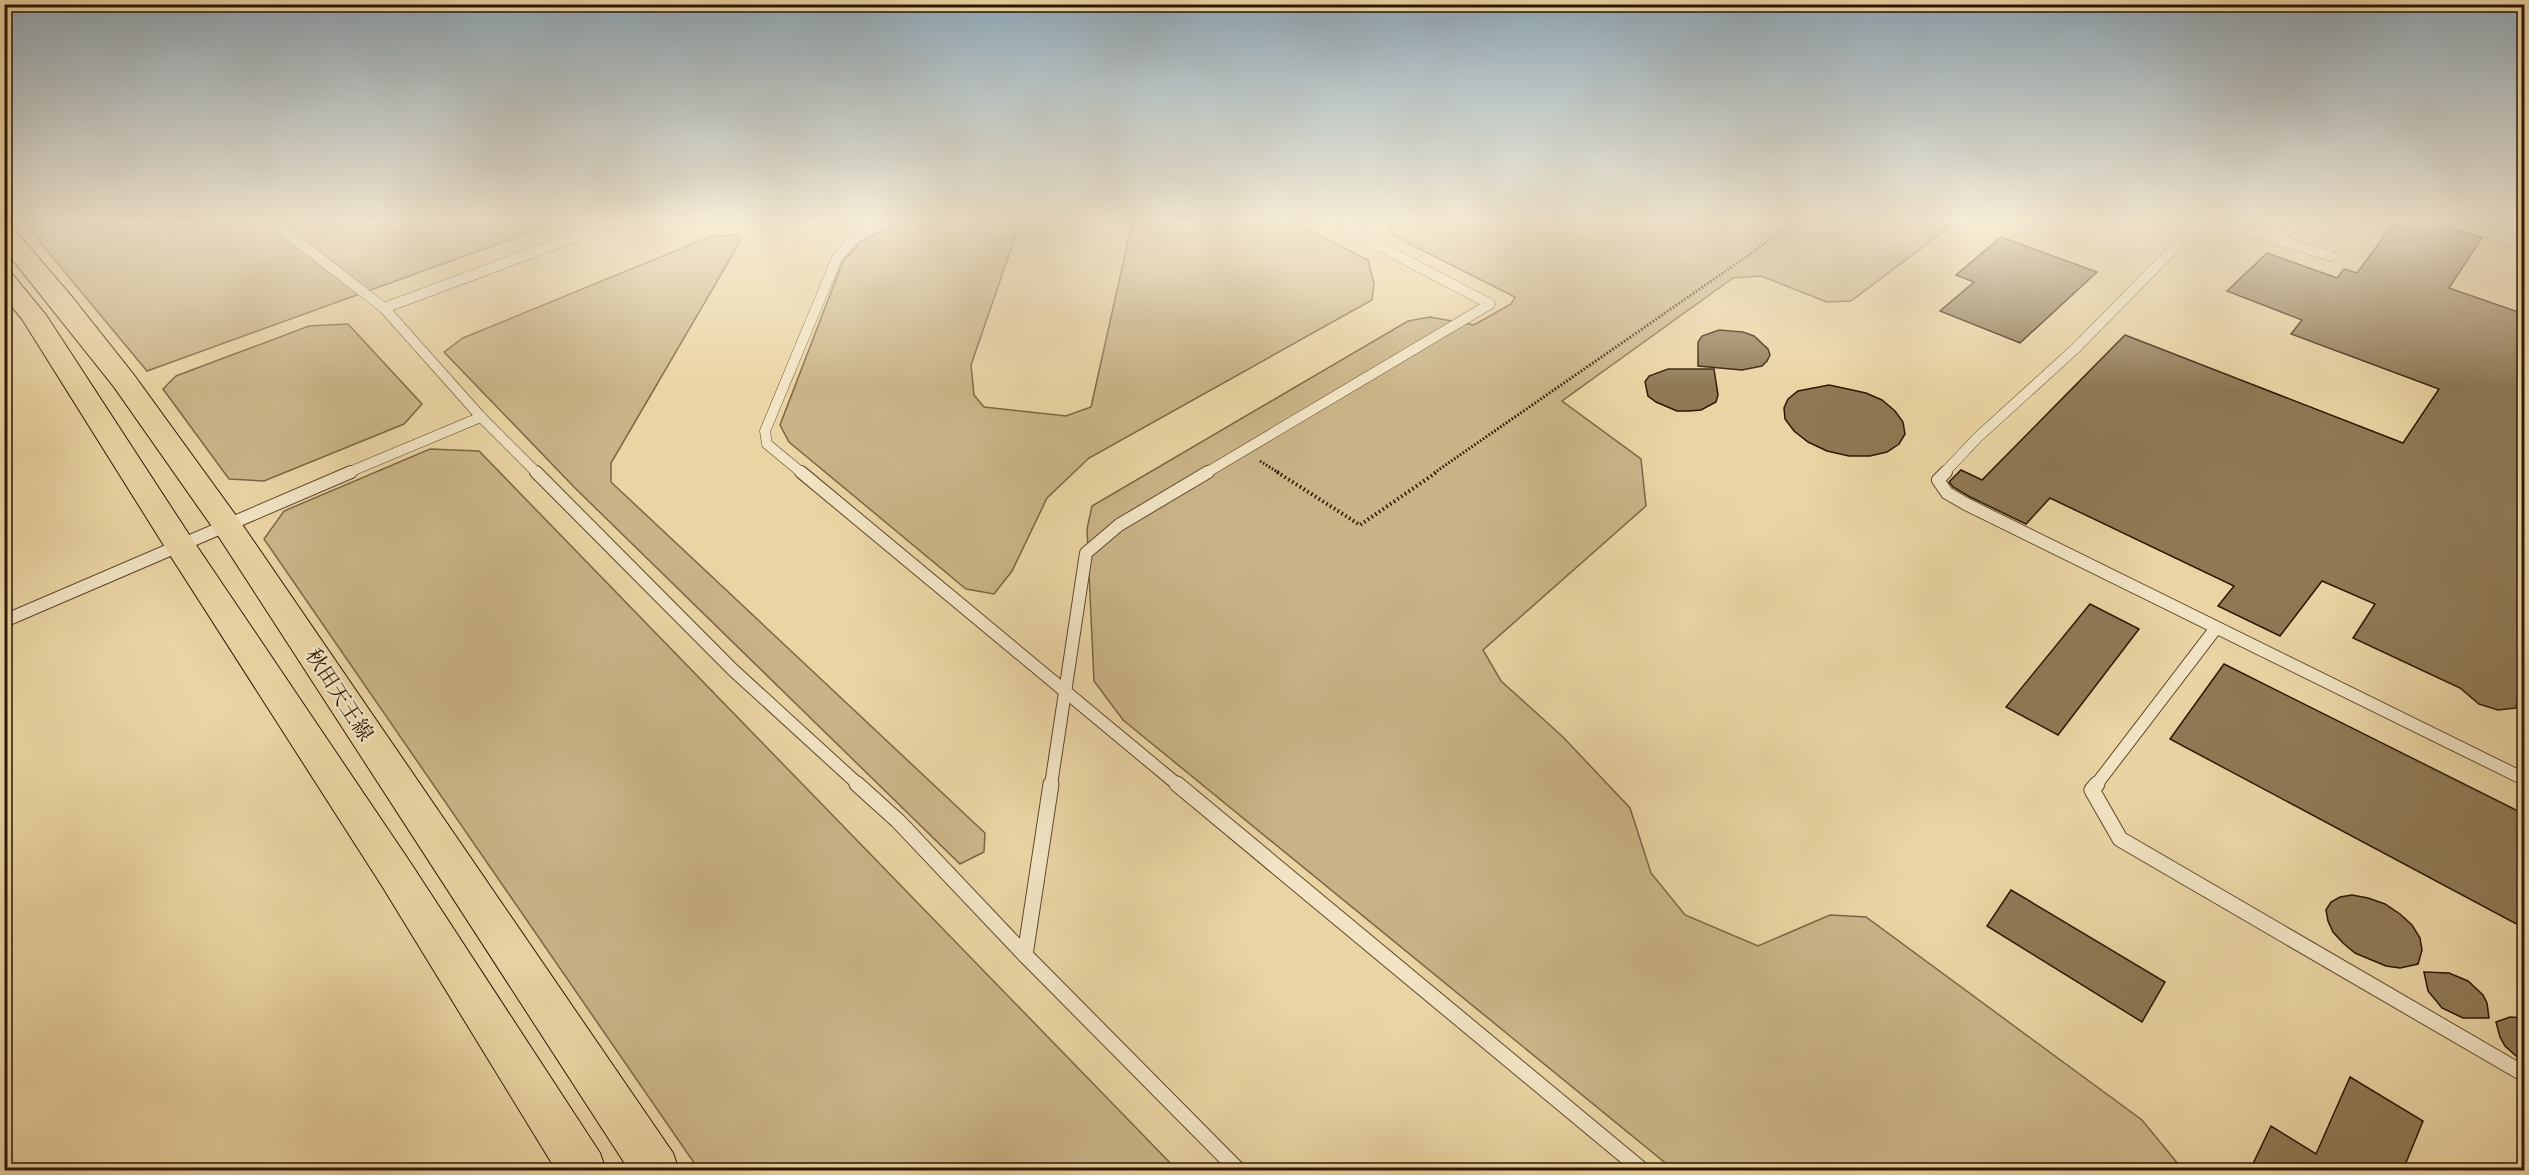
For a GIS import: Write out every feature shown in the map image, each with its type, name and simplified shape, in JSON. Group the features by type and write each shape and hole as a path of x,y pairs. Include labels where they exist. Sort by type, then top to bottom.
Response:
{"main road":[{"name":"秋田天王線","path":"42,278 124,381 226,524 656,1170"},
{"path":"4,280 33,315 178,544 396,874 583,1170"}],"lane":[{"path":"345,278 384,308 481,417 733,670 898,821 1025,955 1238,1170"},
{"path":"384,308 465,278"},
{"path":"829,278 765,431 766,444 1642,1170"},
{"path":"1025,955 1086,553 1119,525 1490,304 1440,278"},
{"path":"2145,278 2076,348 1977,436 1938,480 1947,493 2524,779"},
{"path":"4,621 178,544 481,417"},
{"path":"2216,628 2092,790 2120,839 2524,1074"}],"path":[{"path":"1244,451 1360,525 1716,278"}],"shaded area":[{"path":"70,278 404,278 147,371"},
{"path":"610,278 719,278 611,463 611,482 985,833 984,852 960,864 575,488 444,352 463,338"},
{"path":"837,278 1001,278 971,365 974,395 984,407 1066,416 1091,407 1120,278 1372,278 1374,284 1372,300 1089,458 1047,498 1012,571 994,594 966,589 789,442 780,425"},
{"path":"1477,278 1735,278 1562,401 1641,459 1646,506 1483,650 1501,681 1563,737 1630,808 1651,873 1685,915 1758,946 1830,915 1866,917 2142,1120 2183,1170 1674,1170 1123,720 1094,681 1087,529 1092,506 1408,321 1430,317 1474,325 1511,304 1515,297"},
{"path":"1766,278 1882,278 1851,301 1827,302"},
{"path":"348,324 422,404 404,424 264,481 229,479 163,389 176,376 309,326"},
{"path":"430,449 479,451 1177,1170 699,1170 264,539 284,511"}],"building":[{"path":"1963,278 2091,278 2020,343 1940,311 1974,282"},
{"path":"2241,278 2456,278 2449,288 2524,314 2524,661 2516,708 2498,710 2479,704 2460,688 2353,638 2375,604 2322,581 2280,636 2218,606 2234,586 2050,498 2026,524 1970,497 1949,482 1961,470 1982,480 2125,335 2403,443 2439,389 2291,334 2302,320 2227,291"},
{"path":"1719,330 1743,332 1754,336 1768,349 1770,355 1767,361 1762,366 1742,370 1698,366 1698,342 1702,336"},
{"path":"1668,369 1714,369 1718,395 1716,402 1701,410 1677,411 1656,402 1648,396 1645,382 1649,376"},
{"path":"1829,385 1866,393 1882,400 1895,411 1903,422 1905,434 1899,444 1887,452 1870,456 1849,456 1827,451 1808,442 1794,431 1785,419 1784,408 1788,399 1798,391"},
{"path":"2090,604 2139,629 2058,735 2006,707"},
{"path":"2224,664 2524,814 2524,928 2170,739"},
{"path":"2011,890 2165,982 2142,1022 1987,926"},
{"path":"2352,895 2385,904 2412,925 2420,938 2422,950 2418,964 2400,968 2386,966 2355,953 2343,943 2333,932 2326,910 2331,902 2340,897"},
{"path":"2424,972 2449,973 2468,981 2483,995 2487,1003 2489,1018 2463,1018 2442,1008 2428,991"},
{"path":"2510,1017 2524,1018 2524,1063 2505,1046 2500,1037 2496,1022"},
{"path":"2350,1077 2423,1121 2403,1170 2250,1170 2271,1126 2316,1154"}]}
